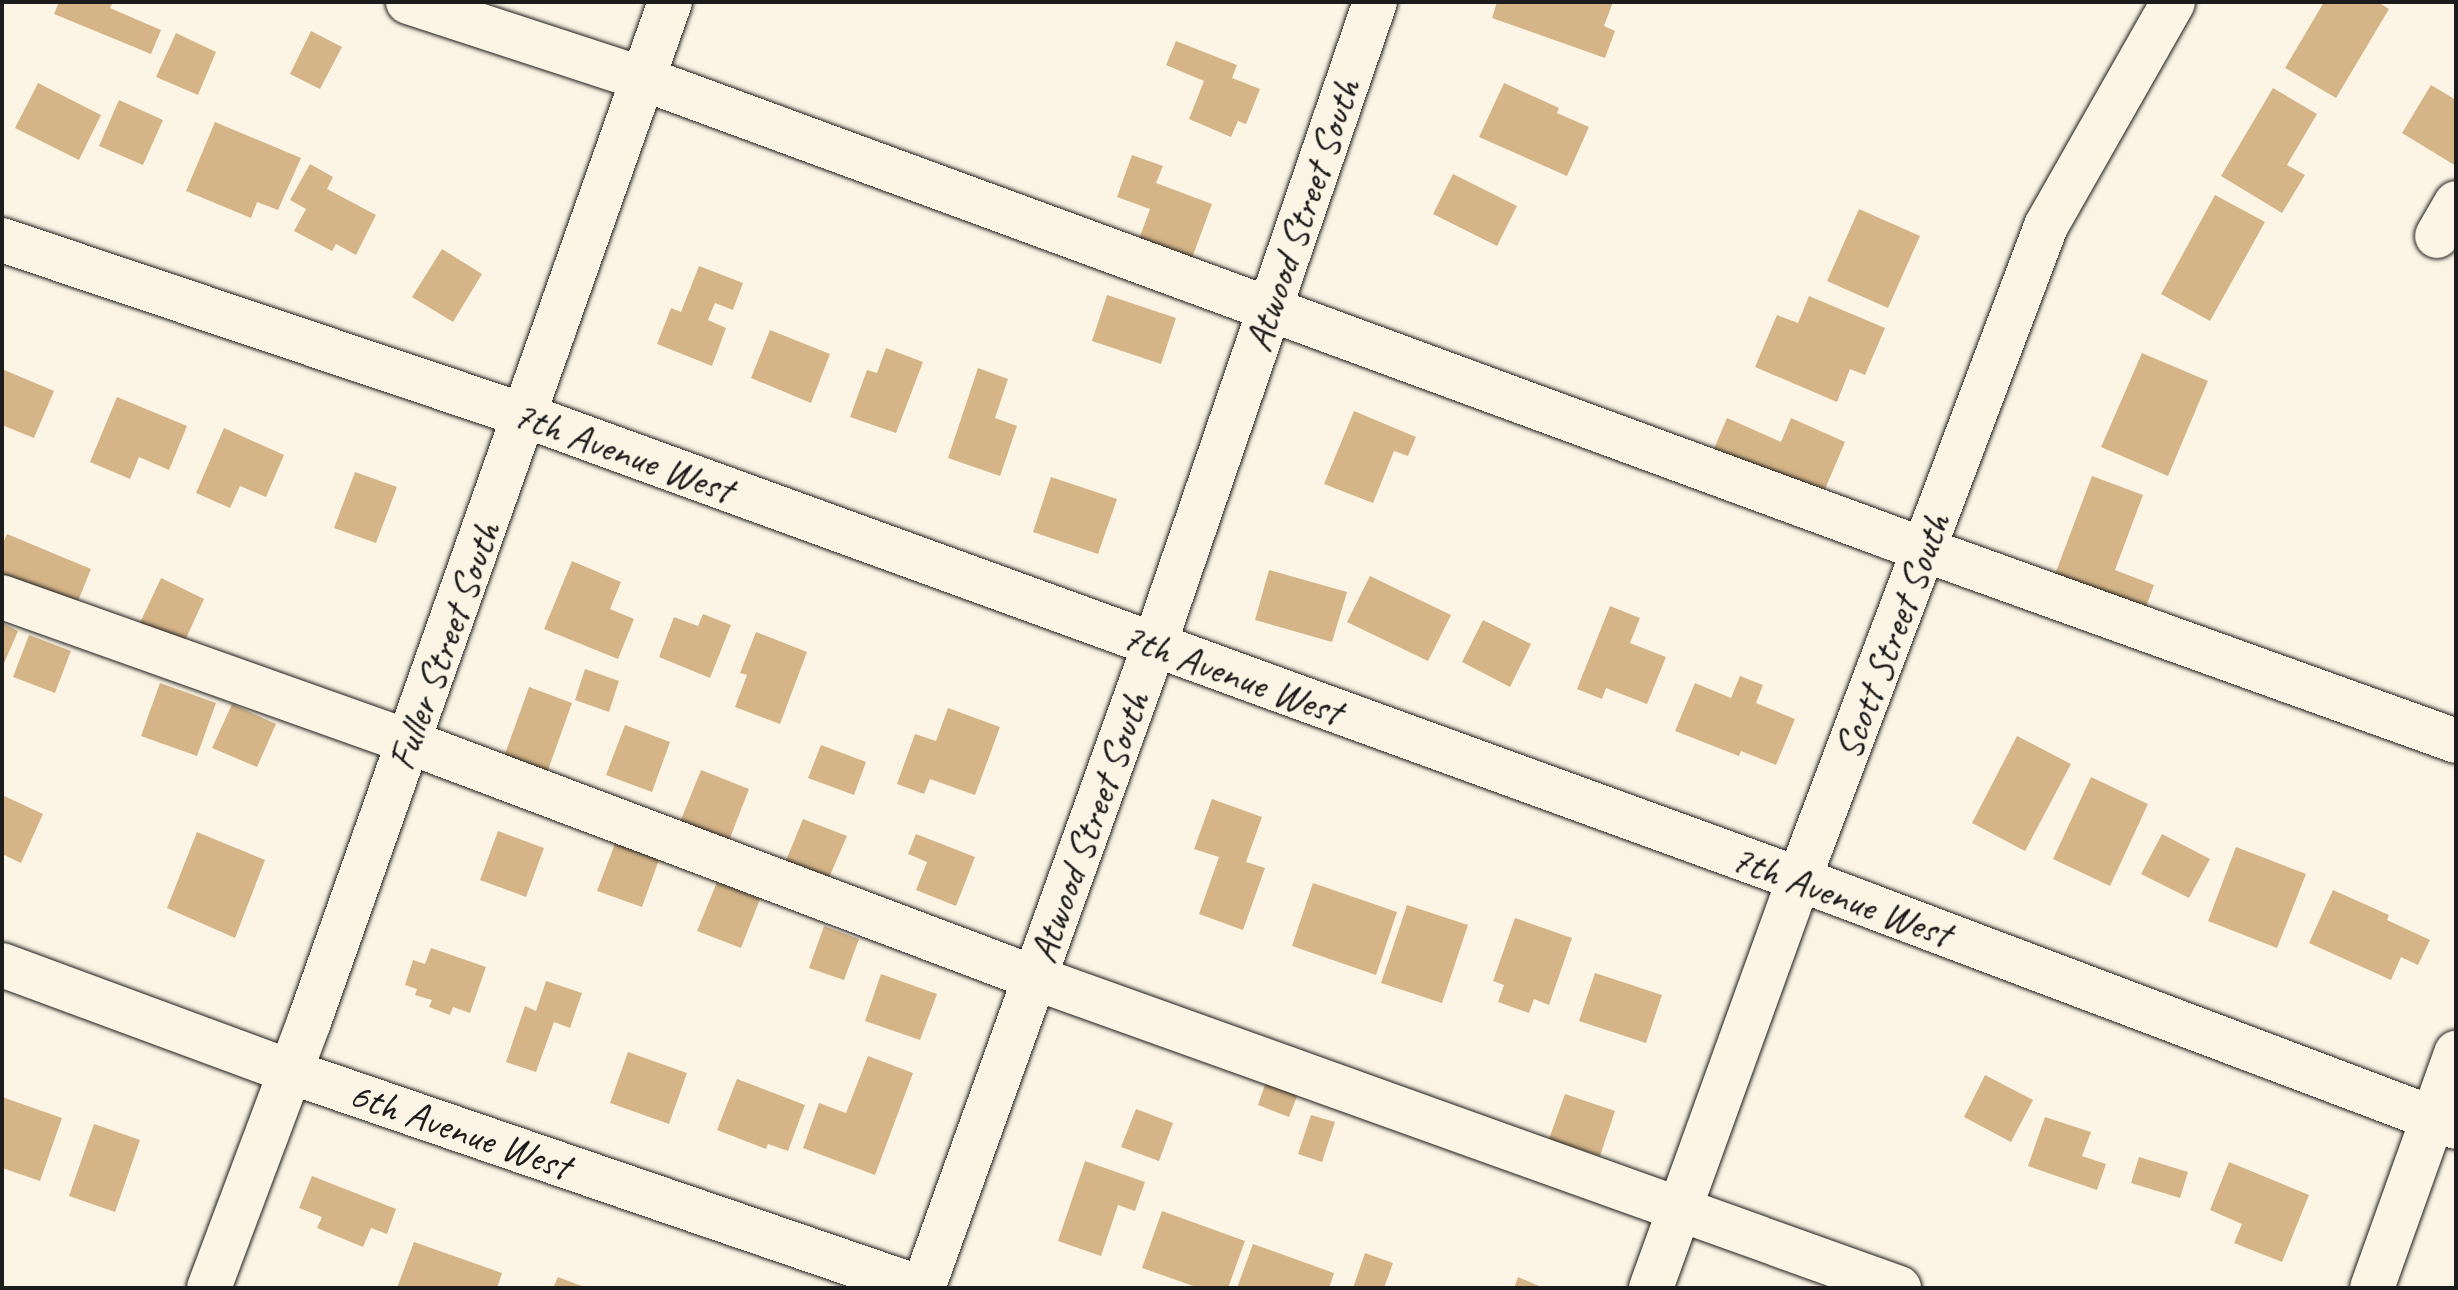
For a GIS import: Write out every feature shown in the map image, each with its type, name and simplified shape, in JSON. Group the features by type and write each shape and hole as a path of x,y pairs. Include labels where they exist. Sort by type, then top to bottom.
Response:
{"street":[{"path":"408,2 644,79 1925,550 2456,741"},
{"name":"Fuller Street South","path":"209,1288 291,1072 526,416 670,2"},
{"name":"Atwood Street South","path":"922,1288 1154,646 1375,2"},
{"name":"Scott Street South","path":"1651,1288 1799,879 2046,226 2173,2"},
{"name":"7th Avenue West","path":"2,240 526,416 1799,879 2444,1123"},
{"path":"2,597 409,742 1035,978 1899,1288"},
{"name":"6th Avenue West","path":"2,965 291,1072 922,1288"},
{"path":"2372,1288 2444,1123 2456,1053"}],"building":[{"path":"59,2 113,2 110,8 161,30 151,54 54,14"},
{"path":"1497,2 1613,2 1604,26 1615,31 1605,58 1492,18"},
{"path":"2324,2 2378,2 2389,9 2336,98 2285,68"},
{"path":"311,31 342,47 320,89 290,74"},
{"path":"176,33 216,52 198,95 156,77"},
{"path":"1176,41 1237,65 1232,78 1260,89 1246,124 1238,121 1231,137 1189,119 1204,81 1166,65"},
{"path":"38,83 101,115 79,160 15,128"},
{"path":"1504,83 1559,108 1557,113 1589,127 1567,176 1479,137"},
{"path":"2431,85 2456,100 2456,166 2402,133"},
{"path":"2273,88 2317,114 2287,165 2305,175 2282,213 2221,176"},
{"path":"119,100 163,120 143,165 99,146"},
{"path":"215,122 301,158 278,210 257,202 251,218 186,191"},
{"path":"1132,155 1163,166 1156,183 1212,204 1192,258 1139,239 1150,209 1117,197"},
{"path":"310,164 333,177 327,189 376,215 356,255 336,244 332,251 294,231 306,209 290,200"},
{"path":"1453,174 1517,206 1497,246 1433,214"},
{"path":"2215,195 2265,222 2210,321 2161,294"},
{"path":"1859,209 1920,236 1888,308 1827,281"},
{"path":"442,249 482,274 453,322 412,297"},
{"path":"699,266 743,283 733,310 715,303 708,320 726,328 712,366 657,344 671,308 681,312"},
{"path":"1107,295 1176,318 1161,364 1092,341"},
{"path":"1809,296 1885,328 1865,375 1850,369 1837,402 1755,367 1777,315 1798,323"},
{"path":"770,330 830,354 811,403 751,378"},
{"path":"886,348 923,362 896,433 850,417 867,370 877,373"},
{"path":"2142,353 2208,381 2168,476 2101,447"},
{"path":"978,368 1008,379 995,418 1017,426 1000,476 948,458"},
{"path":"2,369 54,391 34,438 2,425"},
{"path":"117,397 187,426 169,470 139,457 130,479 90,462"},
{"path":"1354,411 1416,437 1408,456 1394,451 1373,503 1324,484"},
{"path":"1727,418 1781,442 1791,418 1845,442 1820,501 1710,458"},
{"path":"224,428 284,455 266,497 240,486 230,508 196,493"},
{"path":"355,472 397,487 376,543 334,528"},
{"path":"2092,476 2143,495 2115,570 2154,585 2139,626 2048,593"},
{"path":"1051,477 1117,499 1098,554 1033,532"},
{"path":"7,534 91,569 74,611 2,581 2,546"},
{"path":"572,561 621,582 610,609 634,619 618,659 544,629"},
{"path":"1269,570 1347,592 1332,642 1255,620"},
{"path":"1370,576 1451,615 1428,661 1347,622"},
{"path":"161,578 204,599 183,645 139,625"},
{"path":"1610,606 1640,618 1630,643 1666,657 1647,704 1606,688 1602,699 1577,689"},
{"path":"703,614 731,625 710,678 659,657 674,617 698,626"},
{"path":"1483,620 1531,644 1510,687 1462,662"},
{"path":"2,623 18,631 2,668"},
{"path":"756,632 807,652 780,724 735,707 747,675 740,673"},
{"path":"29,635 71,651 55,693 13,677"},
{"path":"585,669 619,681 609,712 575,700"},
{"path":"1740,676 1763,685 1756,703 1795,719 1776,765 1741,751 1739,756 1675,731 1695,683 1731,698"},
{"path":"160,683 216,703 197,756 141,736"},
{"path":"529,687 572,703 543,784 500,768"},
{"path":"232,704 276,724 257,767 212,748"},
{"path":"948,708 1000,727 975,795 930,779 924,794 897,784 915,734 936,741"},
{"path":"625,725 670,742 652,792 606,775"},
{"path":"2017,736 2071,764 2025,851 1972,823"},
{"path":"821,745 866,762 854,795 808,778"},
{"path":"701,770 749,789 725,851 676,832"},
{"path":"2091,777 2148,804 2110,886 2053,859"},
{"path":"2,795 43,814 21,863 2,854"},
{"path":"1212,799 1262,817 1246,862 1265,868 1243,930 1199,914 1219,857 1194,849"},
{"path":"803,819 847,836 828,880 785,863"},
{"path":"498,831 544,848 526,897 480,880"},
{"path":"197,832 265,860 235,938 167,908"},
{"path":"916,834 975,857 956,906 916,890 927,862 908,854"},
{"path":"2162,834 2210,859 2189,898 2141,874"},
{"path":"616,841 660,857 642,907 597,891"},
{"path":"2236,847 2306,874 2277,948 2208,921"},
{"path":"717,882 760,899 741,948 697,931"},
{"path":"1313,883 1397,912 1376,975 1292,946"},
{"path":"2333,890 2389,915 2387,920 2430,940 2418,965 2401,957 2391,980 2309,943"},
{"path":"1407,905 1468,925 1442,1003 1381,983"},
{"path":"1515,918 1572,938 1549,1005 1534,999 1529,1013 1498,1002 1504,985 1493,981"},
{"path":"824,926 859,939 844,980 809,968"},
{"path":"431,948 486,967 470,1013 453,1007 450,1015 429,1007 432,1000 415,995 417,989 405,985 413,960 425,964"},
{"path":"1595,973 1662,995 1646,1043 1579,1021"},
{"path":"881,974 937,994 920,1040 865,1021"},
{"path":"546,981 582,993 570,1028 554,1022 536,1072 506,1062 525,1006 536,1011"},
{"path":"628,1052 687,1073 669,1124 610,1103"},
{"path":"868,1056 913,1073 875,1175 803,1148 819,1103 846,1113"},
{"path":"1985,1075 2033,1100 2011,1142 1964,1117"},
{"path":"737,1079 805,1105 788,1151 768,1144 766,1149 717,1130"},
{"path":"1267,1079 1299,1091 1289,1117 1258,1105"},
{"path":"1565,1094 1615,1111 1600,1156 1549,1139"},
{"path":"2,1097 62,1118 40,1181 2,1168"},
{"path":"1136,1109 1173,1123 1159,1161 1121,1147"},
{"path":"1311,1115 1335,1122 1322,1162 1298,1154"},
{"path":"2045,1117 2091,1132 2082,1156 2106,1164 2097,1190 2028,1166"},
{"path":"94,1124 140,1140 115,1212 69,1196"},
{"path":"2139,1157 2188,1172 2180,1198 2131,1183"},
{"path":"1085,1161 1145,1182 1135,1211 1118,1205 1101,1256 1058,1241"},
{"path":"2229,1162 2309,1195 2282,1262 2234,1243 2242,1224 2210,1210"},
{"path":"312,1176 396,1209 387,1234 371,1228 363,1247 317,1228 322,1217 299,1208"},
{"path":"1162,1211 1245,1241 1228,1288 1199,1288 1142,1268"},
{"path":"414,1242 502,1273 497,1288 397,1288"},
{"path":"1253,1244 1334,1273 1329,1288 1237,1288"},
{"path":"1365,1253 1393,1263 1384,1288 1353,1288"},
{"path":"558,1277 587,1288 553,1288"},
{"path":"1518,1277 1544,1288 1514,1288"}]}
